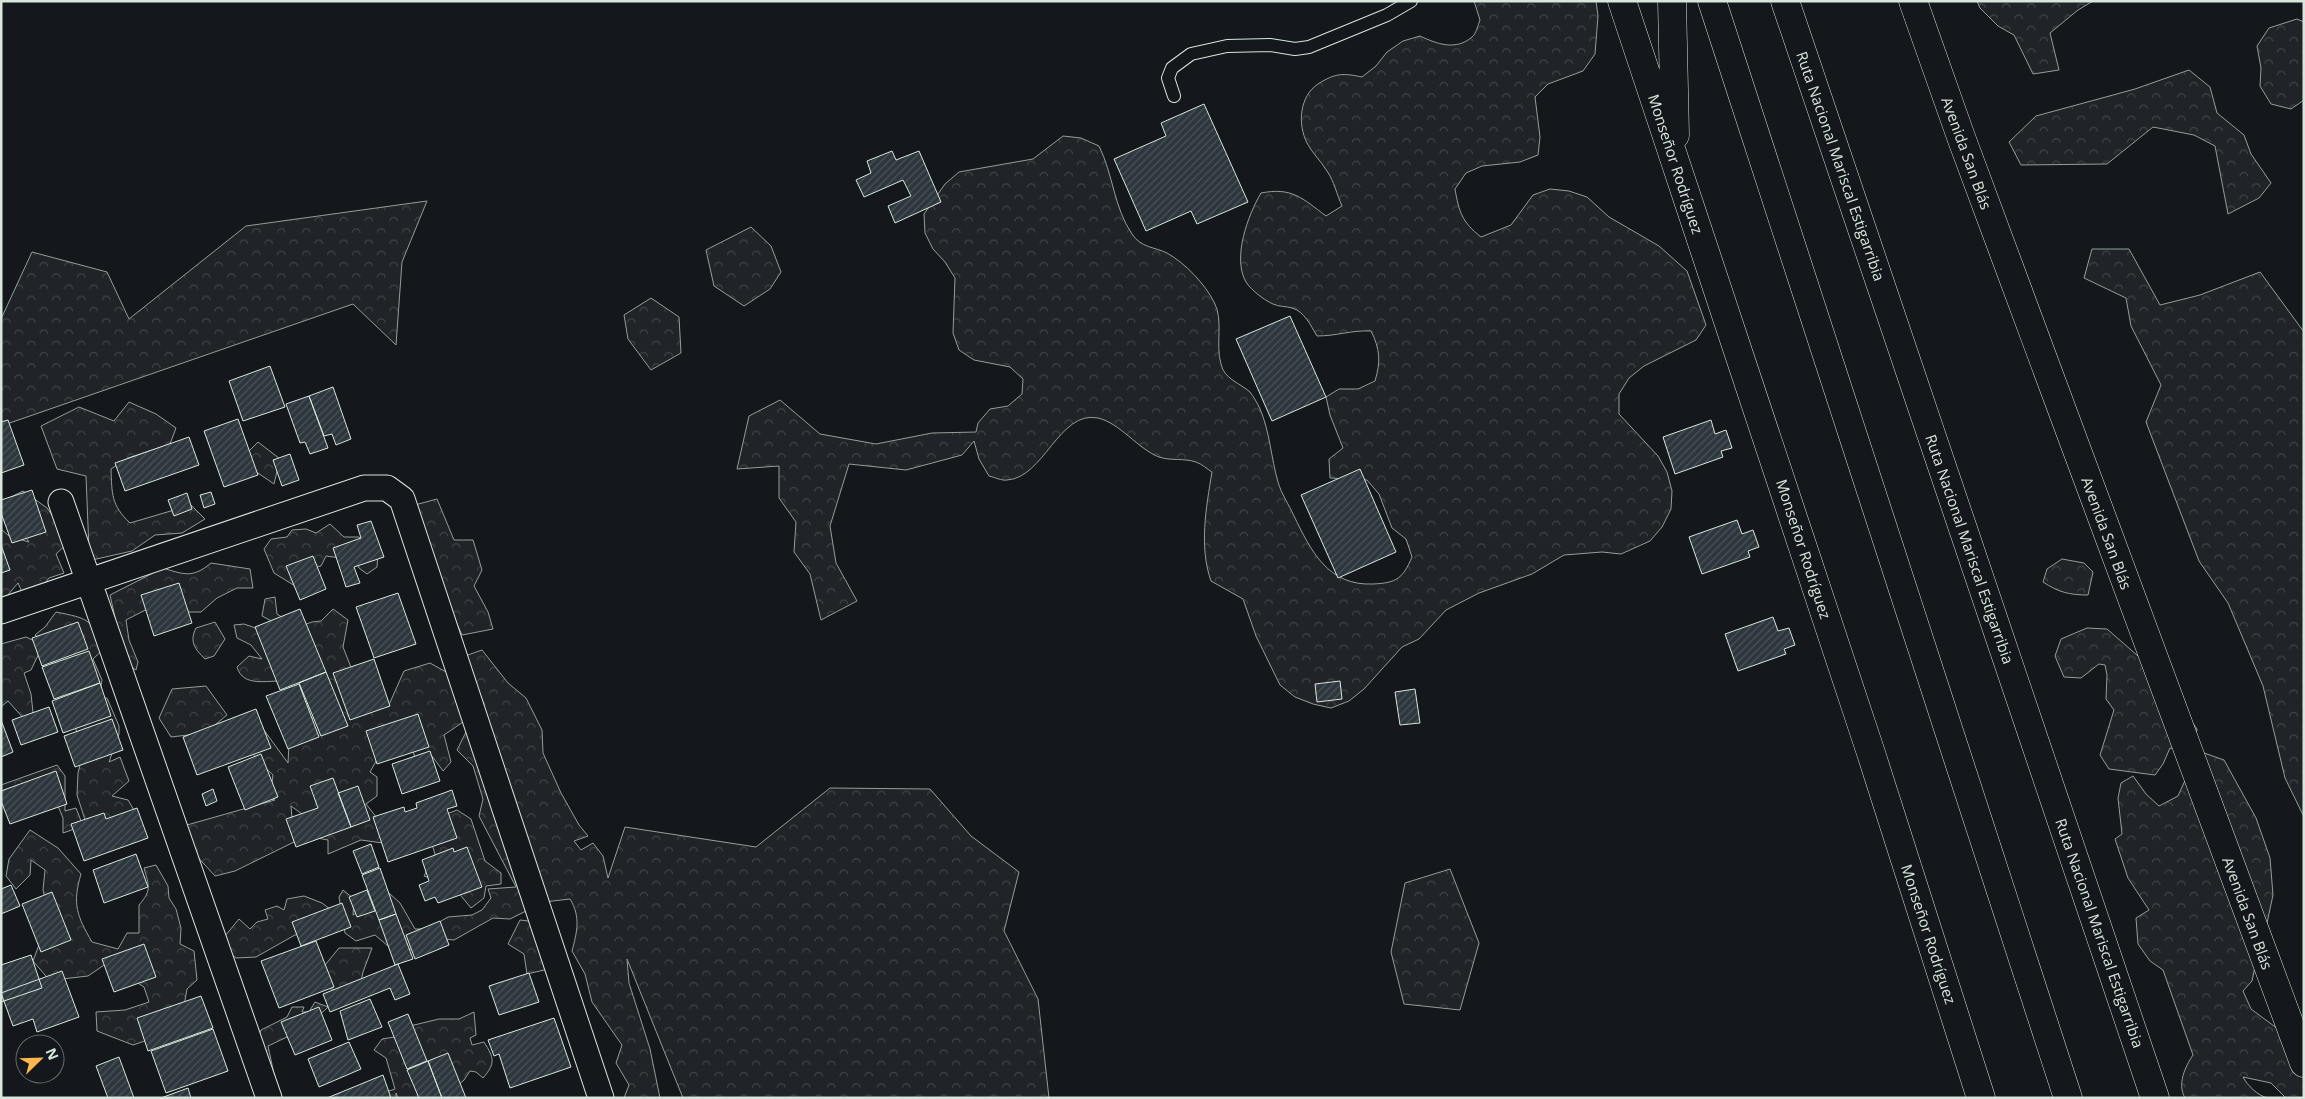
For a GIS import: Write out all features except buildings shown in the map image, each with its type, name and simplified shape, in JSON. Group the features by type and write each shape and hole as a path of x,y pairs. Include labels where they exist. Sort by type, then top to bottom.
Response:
{"main road":[{"name":"Monseñor Rodríguez","path":"1622,1 1872,753 1981,1098"},
{"path":"1672,1 1675,163"},
{"path":"1712,1 2068,1098"},
{"name":"Ruta Nacional Mariscal Estigarribia","path":"1785,1 2155,1098"},
{"name":"Avenida San Blás","path":"1913,1 1961,137 2304,1064"}],"street":[{"path":"1,611 364,488 386,488 402,500 601,1098"},
{"path":"61,502 269,1098"}],"lane":[{"path":"1174,96 1168,78 1172,68 1192,54 1227,46 1270,45 1295,49 1309,47 1387,14 1411,1"}],"green space":[{"path":"1474,1 1596,1 1598,16 1595,54 1583,71 1548,84 1535,97 1540,137 1538,155 1520,162 1482,166 1466,173 1455,189 1458,204 1465,221 1481,237 1511,225 1533,195 1550,189 1569,191 1587,197 1609,217 1659,246 1687,271 1706,325 1696,340 1644,366 1629,378 1619,394 1619,414 1658,456 1667,472 1672,491 1671,509 1662,527 1650,541 1621,554 1602,552 1564,555 1532,574 1479,593 1446,610 1419,639 1402,647 1364,689 1349,701 1331,708 1295,697 1280,685 1256,636 1243,599 1211,581 1207,568 1204,541 1212,472 1196,462 1159,457 1114,425 1098,418 1084,418 1073,424 1062,434 1031,468 1020,476 1007,480 989,476 979,459 974,441 962,455 906,470 849,464 830,526 836,563 857,601 821,620 810,574 794,552 796,522 779,498 779,466 737,469 749,416 780,400 820,434 876,444 932,433 976,432 978,423 990,409 1008,406 1022,394 1023,379 1010,367 974,360 959,350 953,333 955,278 945,262 933,249 925,233 924,214 945,184 959,172 1033,159 1063,136 1081,138 1099,146 1108,168 1121,213 1132,234 1144,245 1167,253 1181,262 1200,281 1210,295 1217,309 1219,356 1223,369 1229,377 1250,392 1259,407 1266,427 1279,486 1307,542 1323,564 1333,573 1357,583 1373,584 1394,581 1402,575 1412,557 1406,539 1392,528 1379,494 1367,480 1330,478 1329,459 1343,448 1330,415 1326,397 1339,389 1358,389 1375,381 1379,355 1371,331 1317,336 1307,319 1300,312 1269,302 1248,285 1242,272 1241,249 1247,224 1261,193 1289,193 1303,199 1326,216 1342,206 1325,167 1309,147 1304,135 1301,119 1302,110 1307,95 1312,89 1324,80 1334,76 1350,75 1362,77 1376,66 1387,52 1403,41 1420,36 1446,45 1460,44 1466,41 1475,34 1480,20"},
{"path":"1977,1 2093,1 2078,10 2050,33 2059,70 2033,74 2014,35 1998,26 1980,8"},
{"path":"2297,19 2304,22 2304,100 2291,109 2271,104 2260,86 2261,68 2257,46 2269,28"},
{"path":"2189,70 2210,87 2217,113 2244,135 2251,154 2271,183 2259,198 2228,214 2215,146 2194,135 2153,127 2107,164 2021,165 2009,142 2036,116 2135,89"},
{"path":"427,201 402,262 396,345 353,304 1,426 1,319 32,252 107,272 129,319 246,226"},
{"path":"751,227 771,246 781,272 770,289 744,306 714,286 706,250"},
{"path":"2092,249 2129,249 2160,305 2200,295 2260,272 2304,332 2304,817 2285,778 2263,686 2228,603 2199,561 2146,422 2161,385 2131,326 2126,298 2084,278"},
{"path":"651,298 679,317 681,353 651,370 628,339 624,315"},
{"path":"129,402 156,414 176,428 170,444 128,458 111,469 112,492 119,510 130,523 191,505 205,519 182,533 155,535 132,551 83,562 89,550 86,476 57,469 41,426 79,407 114,421"},
{"path":"258,442 280,459 274,484 255,471 244,456"},
{"path":"23,491 47,508 70,541 56,554 64,573 49,578 43,586 22,592 18,583 1,603 1,529 9,536 29,542 1,502"},
{"path":"437,499 454,540 473,540 482,570 474,586 488,612 493,629 462,635 454,617 415,505"},
{"path":"330,524 344,537 359,537 378,554 377,567 367,574 359,568 355,560 326,556 321,566 308,569 300,589 274,573 264,549 271,539 287,537 292,530 306,529 316,533"},
{"path":"2062,559 2084,563 2093,572 2088,595 2064,592 2043,582 2047,569"},
{"path":"211,563 250,569 253,588 237,588 217,598 201,612 175,612 155,605 126,620 129,640 138,662 136,670 119,659 118,631 110,595 163,568 188,574 199,571"},
{"path":"275,597 277,614 298,627 321,621 333,609 348,620 343,647 354,675 358,694 388,707 404,671 430,663 455,677 464,699 463,722 444,735 451,762 443,771 432,756 416,761 407,732 379,756 370,772 377,777 377,796 366,804 377,818 383,843 361,840 328,854 328,840 307,836 302,814 291,806 294,842 235,871 215,876 194,853 187,825 275,800 270,798 273,775 259,762 247,746 261,726 288,763 289,744 302,719 345,718 336,704 314,684 295,696 285,681 257,682 240,674 237,667 249,656 262,659 251,645 237,638 234,625 244,624 267,632 281,626 262,616 265,599"},
{"path":"56,612 76,616 87,621 106,647 93,659 102,680 99,698 107,698 119,726 119,734 109,762 120,757 129,781 112,796 128,800 141,822 87,826 77,795 78,773 83,753 70,715 92,691 77,668 55,666 47,656 47,645 35,635 45,627"},
{"path":"215,622 225,639 214,656 205,659 194,645 194,633 196,628"},
{"path":"2087,628 2107,629 2138,656 2146,657 2197,729 2195,742 2180,750 2170,748 2163,764 2155,775 2109,769 2100,755 2114,710 2106,699 2107,675 2105,665 2099,664 2081,678 2064,677 2055,656 2061,639"},
{"path":"26,637 43,645 31,670 24,673 31,694 33,712 25,720 8,701 1,707 1,644"},
{"path":"482,650 508,683 526,698 542,730 543,753 561,793 579,825 588,836 574,841 581,850 593,843 603,856 608,878 625,827 756,847 830,788 930,789 971,836 1019,872 1004,931 1038,999 1049,1098 683,1098 627,959 629,983 650,1049 660,1098 624,1098 629,1085 616,1063 622,1045 592,1002 585,974 572,951 577,918 570,899 544,902 510,919 493,918 454,940 434,938 416,950 388,946 375,935 356,941 345,933 339,897 343,890 354,899 353,915 389,893 400,903 415,929 427,929 448,917 472,915 482,910 491,898 488,889 516,887 479,816 483,799 473,766 457,750 470,724 465,656"},
{"path":"206,686 227,715 205,733 171,737 159,718 172,689"},
{"path":"2204,753 2224,760 2256,818 2270,858 2273,895 2267,923 2274,945 2255,967 2252,981 2243,991 2251,1009 2278,1029 2295,1069 2304,1077 2304,1098 2286,1098 2271,1083 2243,1077 2253,1090 2268,1098 2185,1098 2182,1081 2187,1065 2193,1055 2163,970 2150,961 2138,944 2136,918 2149,910 2128,878 2115,839 2122,834 2118,798 2121,783 2133,776 2146,794 2159,806 2178,796 2187,776"},
{"path":"57,765 65,776 65,811 76,808 83,826 63,833 63,818 58,806 20,793 1,806 1,785"},
{"path":"457,810 471,819 485,861 501,873 501,884 486,886 484,898 471,908 453,886 424,876 435,854 430,838 442,816"},
{"path":"30,830 58,848 81,874 77,894 78,910 92,942 118,949 127,933 139,933 139,905 148,891 144,868 156,865 168,886 169,898 176,909 181,928 180,944 194,951 197,980 187,989 180,1029 133,1045 97,1031 96,1012 125,1010 149,1002 144,987 107,963 88,976 51,982 33,961 42,937 47,906 43,890 45,870 31,860 30,875 16,889 6,876 9,859"},
{"path":"1450,869 1479,943 1460,1010 1404,1004 1391,952 1405,883"},
{"path":"304,896 322,903 334,912 326,931 295,935 256,957 236,958 226,950 225,936 239,919 250,929 257,922 268,919 265,910 277,906 284,910 287,899"},
{"path":"520,920 537,922 557,967 527,974 524,954 508,944"},
{"path":"339,948 372,948 363,972 358,995 327,988 321,970"},
{"path":"315,1002 328,1007 315,1016 288,1025 287,1037 268,1046 274,1074 264,1070 256,1043 261,1030 287,1017 292,1007 304,1007 302,1012 309,1012"},
{"path":"474,1012 476,1035 470,1038 472,1045 484,1042 492,1056 492,1064 483,1078 476,1072 470,1071 464,1080 443,1098 398,1098 396,1093 396,1098 368,1098 395,1089 386,1058 374,1050 382,1039 401,1036 410,1026 439,1019 459,1019"}]}
